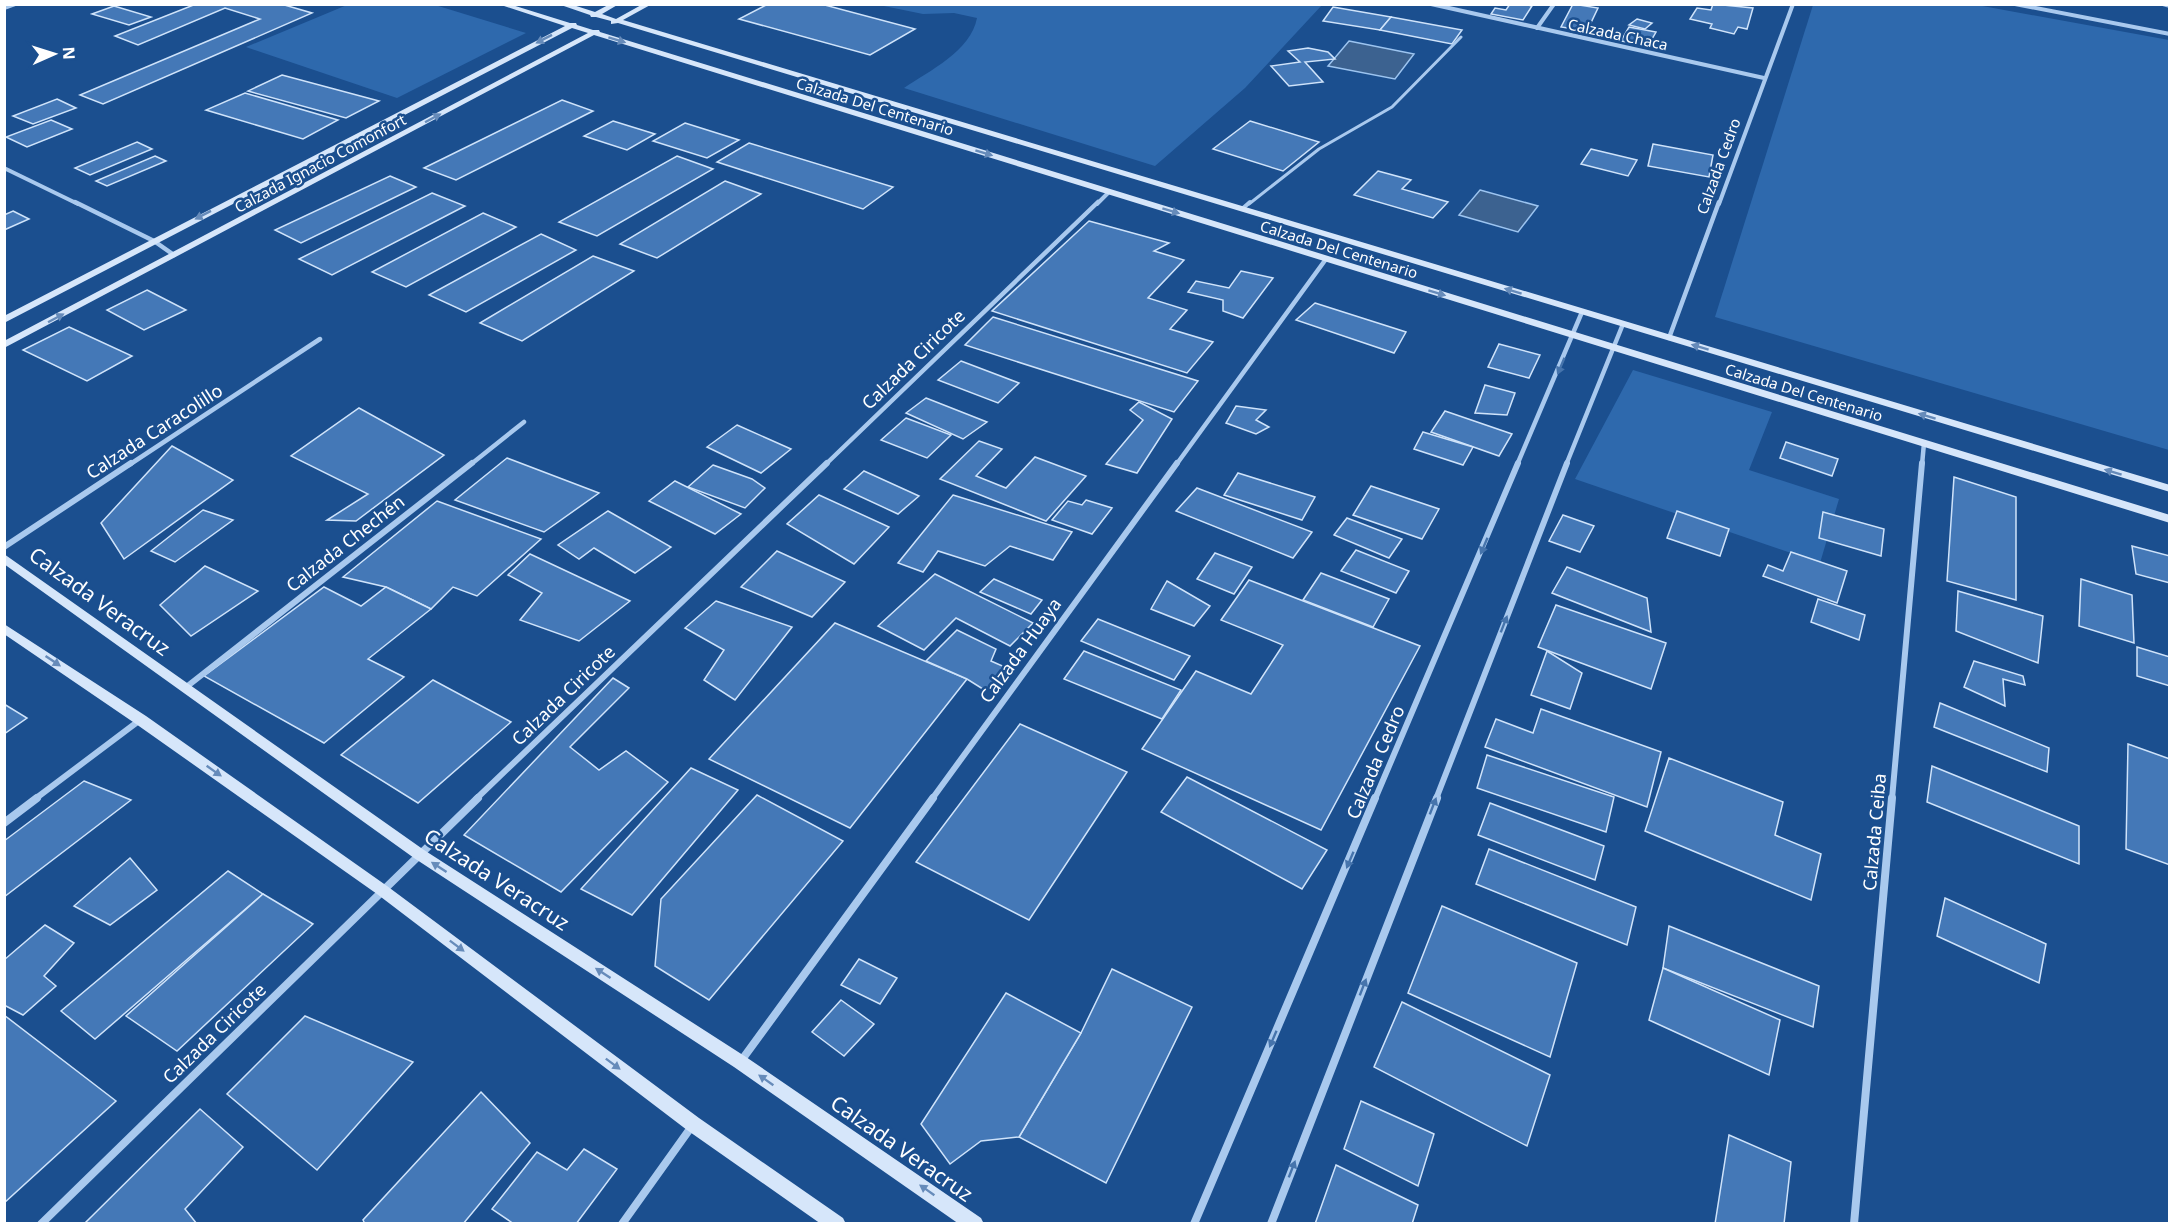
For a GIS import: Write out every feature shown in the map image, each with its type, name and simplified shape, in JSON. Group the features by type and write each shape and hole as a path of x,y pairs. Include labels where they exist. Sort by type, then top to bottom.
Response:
{"main road":[{"name":"Calzada Del Centenario","path":"501,4 2169,519"},
{"name":"Calzada Del Centenario","path":"561,4 2169,489"},
{"name":"Calzada Ignacio Comonfort","path":"4,320 616,4"},
{"name":"Calzada Ignacio Comonfort","path":"4,345 649,4"},
{"name":"Calzada Veracruz","path":"4,558 419,854 740,1062 975,1224"},
{"path":"4,628 141,720 382,890 693,1124 837,1224"}],"street":[{"path":"4,8 15,4"},
{"name":"Calzada Chaca","path":"1431,4 1764,78"},
{"path":"1537,28 1554,4"},
{"name":"Calzada Cedro","path":"1669,338 1764,78 1794,4"},
{"path":"2015,4 2169,33"},
{"path":"2163,4 2169,6"},
{"path":"4,168 154,241 174,255"},
{"name":"Calzada Ciricote","path":"41,1224 419,854 1109,192"},
{"name":"Calzada Huaya","path":"740,1062 1326,259"},
{"name":"Calzada Cedro","path":"1194,1224 1582,312"},
{"path":"1271,1224 1612,347 1623,324"},
{"name":"Calzada Caracolillo","path":"4,547 320,339"},
{"name":"Calzada Chechén","path":"185,688 524,422"},
{"name":"Calzada Ceiba","path":"1854,1224 1924,443"},
{"path":"4,823 141,720"},
{"path":"622,1224 693,1124"}],"lane":[{"path":"1242,209 1318,148 1392,107 1461,37"}],"shaded area":[{"path":"1322,4 1245,88 1155,166 904,88 937,67 958,50 973,30 977,18 954,13 923,14 879,5"},
{"path":"347,5 435,5 526,33 397,98 246,47"},
{"path":"1813,5 1977,5 2169,40 2169,450 1715,317"},
{"path":"1349,41 1414,54 1395,79 1328,66"},
{"path":"1480,190 1538,206 1518,232 1459,215"},
{"path":"1633,370 1772,412 1749,470 1839,499 1820,563 1575,479"}],"building":[{"path":"196,4 281,4 312,13 103,104 80,95 260,19 225,8 138,45 115,36"},
{"path":"768,4 821,4 915,29 870,55 739,19"},
{"path":"1510,4 1532,6 1523,20 1491,14 1495,8 1506,10"},
{"path":"1573,4 1598,8 1587,31 1561,27"},
{"path":"1713,4 1753,8 1747,29 1738,27 1734,34 1710,28 1712,24 1690,19 1697,8 1711,10"},
{"path":"114,6 151,17 129,25 92,14"},
{"path":"1333,7 1391,17 1380,30 1323,21"},
{"path":"1391,17 1462,30 1452,44 1380,30"},
{"path":"1637,19 1652,23 1645,29 1629,25"},
{"path":"1629,27 1656,32 1648,46 1621,41"},
{"path":"1308,48 1328,52 1335,59 1305,62 1323,82 1289,86 1271,66 1300,62 1288,51"},
{"path":"282,75 379,101 346,118 248,91"},
{"path":"245,93 338,120 303,139 206,110"},
{"path":"57,99 76,108 33,124 13,116"},
{"path":"562,100 593,111 456,180 424,168"},
{"path":"51,120 72,129 27,147 6,137"},
{"path":"613,121 655,134 627,150 584,136"},
{"path":"1250,121 1319,142 1283,171 1213,149"},
{"path":"685,123 739,140 707,158 653,141"},
{"path":"137,142 152,149 90,175 75,168"},
{"path":"749,143 893,187 863,209 717,162"},
{"path":"1653,144 1713,155 1709,177 1648,166"},
{"path":"1591,149 1637,160 1628,176 1581,164"},
{"path":"155,156 166,161 107,186 96,181"},
{"path":"677,156 713,169 597,236 559,222"},
{"path":"1378,171 1411,180 1402,189 1448,202 1433,218 1354,195"},
{"path":"390,176 416,187 301,243 275,230"},
{"path":"725,181 761,194 657,258 620,244"},
{"path":"432,193 465,206 332,275 299,259"},
{"path":"13,211 29,219 4,230 4,215"},
{"path":"483,213 516,227 406,287 372,272"},
{"path":"1089,221 1169,243 1154,251 1184,260 1148,298 1187,310 1170,329 1213,342 1187,373 992,311"},
{"path":"541,234 576,250 466,312 429,295"},
{"path":"593,256 634,271 522,341 480,323"},
{"path":"1241,271 1273,278 1243,318 1223,311 1223,300 1188,292 1196,281 1229,288"},
{"path":"147,290 186,310 144,330 107,310"},
{"path":"1315,303 1406,332 1394,353 1296,320"},
{"path":"993,317 1198,381 1174,412 965,345"},
{"path":"69,327 132,356 87,381 23,350"},
{"path":"1499,344 1540,355 1529,378 1488,367"},
{"path":"961,361 1019,383 998,403 938,380"},
{"path":"1485,385 1515,393 1507,415 1475,413"},
{"path":"926,398 987,422 963,439 906,413"},
{"path":"1139,402 1172,419 1137,473 1106,464 1143,420 1130,410"},
{"path":"1236,406 1266,410 1256,420 1269,427 1256,434 1226,423"},
{"path":"359,408 444,455 356,521 327,520 368,494 291,456"},
{"path":"1445,411 1512,434 1499,456 1431,432"},
{"path":"906,418 951,435 927,458 881,440"},
{"path":"737,425 791,449 761,473 707,447"},
{"path":"1423,432 1473,447 1463,465 1414,449"},
{"path":"979,441 1002,449 976,476 1006,488 1035,457 1086,476 1046,521 940,479"},
{"path":"1786,442 1838,459 1832,476 1780,458"},
{"path":"172,446 233,480 124,559 101,523"},
{"path":"507,458 599,493 544,532 455,500"},
{"path":"713,465 752,479 765,488 745,508 688,487"},
{"path":"864,471 919,496 898,514 844,489"},
{"path":"1238,473 1315,497 1302,520 1224,495"},
{"path":"1954,477 2016,497 2016,600 1947,581"},
{"path":"675,481 741,514 715,534 649,501"},
{"path":"1371,486 1439,509 1422,539 1353,515"},
{"path":"1197,488 1312,532 1293,558 1176,511"},
{"path":"819,495 889,527 854,564 787,524"},
{"path":"953,495 1072,532 1053,560 1010,546 985,566 938,551 923,572 898,563"},
{"path":"1086,500 1112,508 1092,534 1052,520 1068,501 1082,505"},
{"path":"437,501 541,539 477,596 453,587 431,609 386,587 343,577"},
{"path":"203,510 233,520 175,562 151,551"},
{"path":"608,511 671,547 635,573 594,548 579,559 558,545"},
{"path":"1677,511 1729,529 1720,556 1667,538"},
{"path":"1823,512 1884,529 1881,556 1819,538"},
{"path":"1563,515 1594,526 1580,552 1549,541"},
{"path":"1347,518 1402,539 1389,558 1334,535"},
{"path":"2132,546 2170,556 2170,583 2136,574"},
{"path":"1356,550 1409,571 1396,593 1341,571"},
{"path":"777,551 845,582 812,617 741,587"},
{"path":"1791,552 1847,571 1837,603 1763,576 1768,565 1783,571"},
{"path":"1215,553 1252,567 1234,594 1197,579"},
{"path":"530,554 630,601 579,641 520,620 542,593 508,575"},
{"path":"205,566 258,591 191,636 160,605"},
{"path":"1567,567 1647,598 1651,632 1552,593"},
{"path":"1321,573 1389,599 1373,627 1303,600"},
{"path":"935,574 1033,623 1010,646 956,618 924,650 878,626"},
{"path":"994,579 1042,600 1031,614 980,592"},
{"path":"2081,579 2132,595 2134,643 2079,626"},
{"path":"1249,580 1420,646 1321,830 1142,749 1196,671 1251,694 1283,645 1221,620"},
{"path":"1167,581 1210,606 1194,626 1151,609"},
{"path":"324,587 361,606 386,587 431,609 368,659 404,677 324,743 204,676"},
{"path":"1958,591 2043,616 2038,663 1956,631"},
{"path":"1818,599 1865,615 1859,640 1811,622"},
{"path":"716,601 792,627 735,700 704,680 724,650 685,628"},
{"path":"1556,605 1666,643 1651,689 1538,647"},
{"path":"1098,619 1190,656 1174,680 1081,641"},
{"path":"835,623 967,679 850,828 709,759"},
{"path":"957,630 996,649 991,661 1007,668 986,691 967,679 926,661"},
{"path":"2137,647 2170,657 2170,686 2137,676"},
{"path":"1084,651 1181,690 1162,719 1064,679"},
{"path":"1547,651 1582,673 1570,709 1531,695"},
{"path":"1974,661 2023,676 2025,685 2003,679 2005,706 1964,687"},
{"path":"613,678 629,688 570,747 599,770 626,751 668,782 561,892 464,835"},
{"path":"433,680 511,722 418,803 341,755"},
{"path":"1940,703 2049,748 2047,772 1934,727"},
{"path":"4,704 27,718 4,734"},
{"path":"1541,709 1661,752 1647,807 1485,747 1496,719 1533,733"},
{"path":"1020,724 1127,772 1029,920 916,862"},
{"path":"2128,744 2170,759 2170,865 2126,849"},
{"path":"1487,755 1614,797 1606,832 1477,788"},
{"path":"1669,758 1783,802 1775,835 1821,854 1811,900 1645,831"},
{"path":"1932,766 2079,826 2079,864 1927,802"},
{"path":"691,768 738,790 632,915 581,889"},
{"path":"1187,777 1327,850 1302,889 1161,812"},
{"path":"84,781 131,800 4,897 4,841"},
{"path":"757,795 843,841 709,1000 655,966 661,899"},
{"path":"1490,803 1604,846 1595,880 1478,835"},
{"path":"1489,849 1636,907 1627,945 1476,884"},
{"path":"130,858 157,890 110,925 74,906"},
{"path":"228,871 263,894 95,1039 61,1011"},
{"path":"263,894 313,924 177,1051 126,1016"},
{"path":"1945,898 2046,944 2039,983 1937,936"},
{"path":"1442,906 1577,963 1550,1057 1408,993"},
{"path":"45,925 74,943 44,976 56,986 23,1015 4,1005 4,960"},
{"path":"1669,926 1819,986 1813,1027 1663,968"},
{"path":"859,959 897,978 880,1004 841,985"},
{"path":"1663,968 1780,1020 1769,1075 1649,1020"},
{"path":"1112,969 1192,1007 1106,1183 1019,1137 1081,1033"},
{"path":"1006,993 1081,1033 1019,1137 981,1141 950,1164 921,1124"},
{"path":"841,1000 874,1024 844,1056 812,1032"},
{"path":"1402,1002 1550,1075 1527,1146 1374,1067"},
{"path":"4,1015 116,1101 4,1203"},
{"path":"305,1016 413,1062 317,1170 227,1094"},
{"path":"481,1092 530,1143 463,1224 365,1224 363,1220"},
{"path":"1361,1101 1434,1134 1418,1186 1344,1149"},
{"path":"200,1109 243,1147 185,1209 197,1224 84,1224"},
{"path":"1729,1135 1791,1162 1784,1224 1715,1224"},
{"path":"584,1149 617,1169 576,1224 514,1224 492,1209 537,1152 567,1170"},
{"path":"1336,1165 1418,1205 1412,1224 1315,1224"}]}
